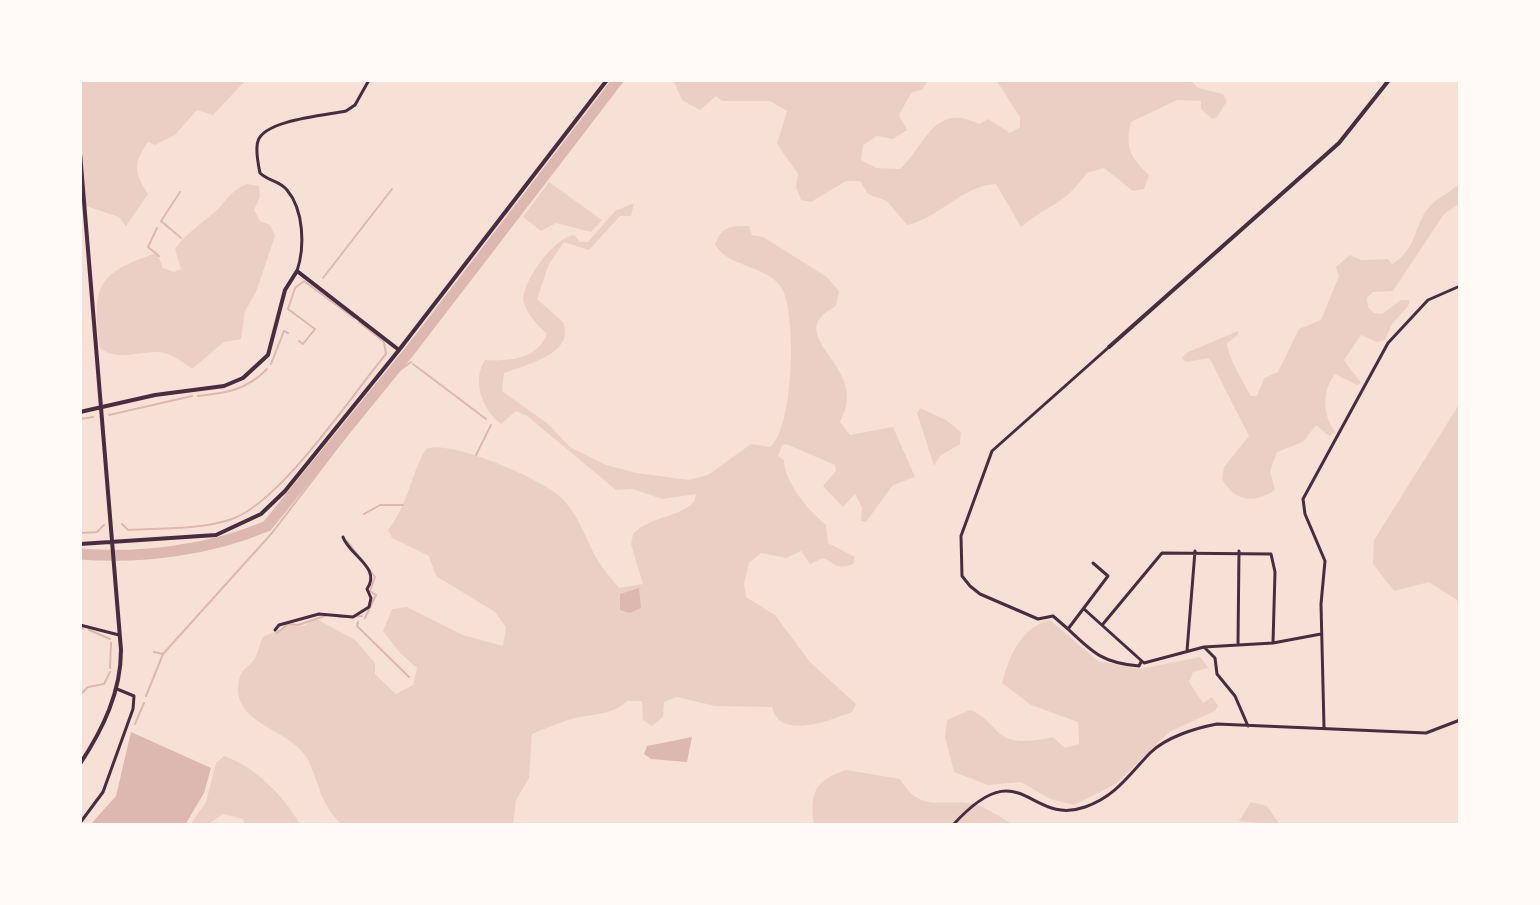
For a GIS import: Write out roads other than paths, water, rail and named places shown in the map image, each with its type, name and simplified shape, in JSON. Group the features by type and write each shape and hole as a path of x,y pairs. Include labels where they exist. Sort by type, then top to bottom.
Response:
{"street":[{"path":"80,412 155,395 224,386 243,378 268,355 285,290 297,271 303,248 301,227 289,193 260,173 258,141 262,134 280,125 346,111 355,105 369,80"},
{"path":"80,544 216,535 261,514 285,491 399,350 607,80"},
{"path":"1321,634 1273,643 1204,647 1141,662 1139,666 1126,665 1098,657 1053,616 1038,619 980,594 962,576 961,536 985,479 992,451 1339,143 1389,80"},
{"path":"80,153 84,229 96,310 99,408 121,635 117,689 104,723 80,764"},
{"path":"297,271 399,350"},
{"path":"1324,727 1321,634 1325,561 1305,514 1303,499 1388,343 1428,300 1460,286"},
{"path":"275,630 279,625 319,614 353,617 369,607 371,598 367,589 372,582 372,573 343,537"},
{"path":"1187,652 1195,551"},
{"path":"1103,624 1162,553 1239,551 1271,554 1275,572 1273,643"},
{"path":"1238,645 1239,551"},
{"path":"1068,629 1108,576 1093,563"},
{"path":"1084,609 1141,662"},
{"path":"80,625 121,635"},
{"path":"1204,647 1215,658 1217,674 1235,696 1248,726"},
{"path":"80,823 103,792 133,709 134,696 117,689"},
{"path":"953,825 979,800 1003,790 1014,790 1058,808 1082,808 1121,787 1152,751 1200,727 1324,727 1426,733 1460,720"}],"waterway":[{"path":"80,554 127,555 175,551 223,541 267,526 413,347 618,80"},
{"path":"323,278 392,189"},
{"path":"180,192 161,221 181,238"},
{"path":"157,228 148,247 159,256"},
{"path":"299,341 303,344 315,329 288,309 295,288 304,281 354,318"},
{"path":"359,322 383,341"},
{"path":"271,364 284,331 288,333"},
{"path":"122,524 128,530 194,527 220,523 251,509 293,470 335,420 386,354 384,342"},
{"path":"154,652 163,654 272,533 393,375 411,362"},
{"path":"413,364 486,419"},
{"path":"198,396 236,389 252,382 267,369"},
{"path":"109,415 192,396"},
{"path":"80,419 93,417"},
{"path":"476,455 491,425"},
{"path":"364,514 380,505 403,505"},
{"path":"80,533 97,532 104,525"},
{"path":"347,541 375,577 370,591 376,595 365,618"},
{"path":"277,633 288,624 298,625 325,616"},
{"path":"339,617 362,616"},
{"path":"358,622 357,626 409,677"},
{"path":"89,630 110,639"},
{"path":"110,668 111,643"},
{"path":"146,696 163,654"},
{"path":"80,695 88,687 104,684 110,672"},
{"path":"135,724 144,703"}]}
